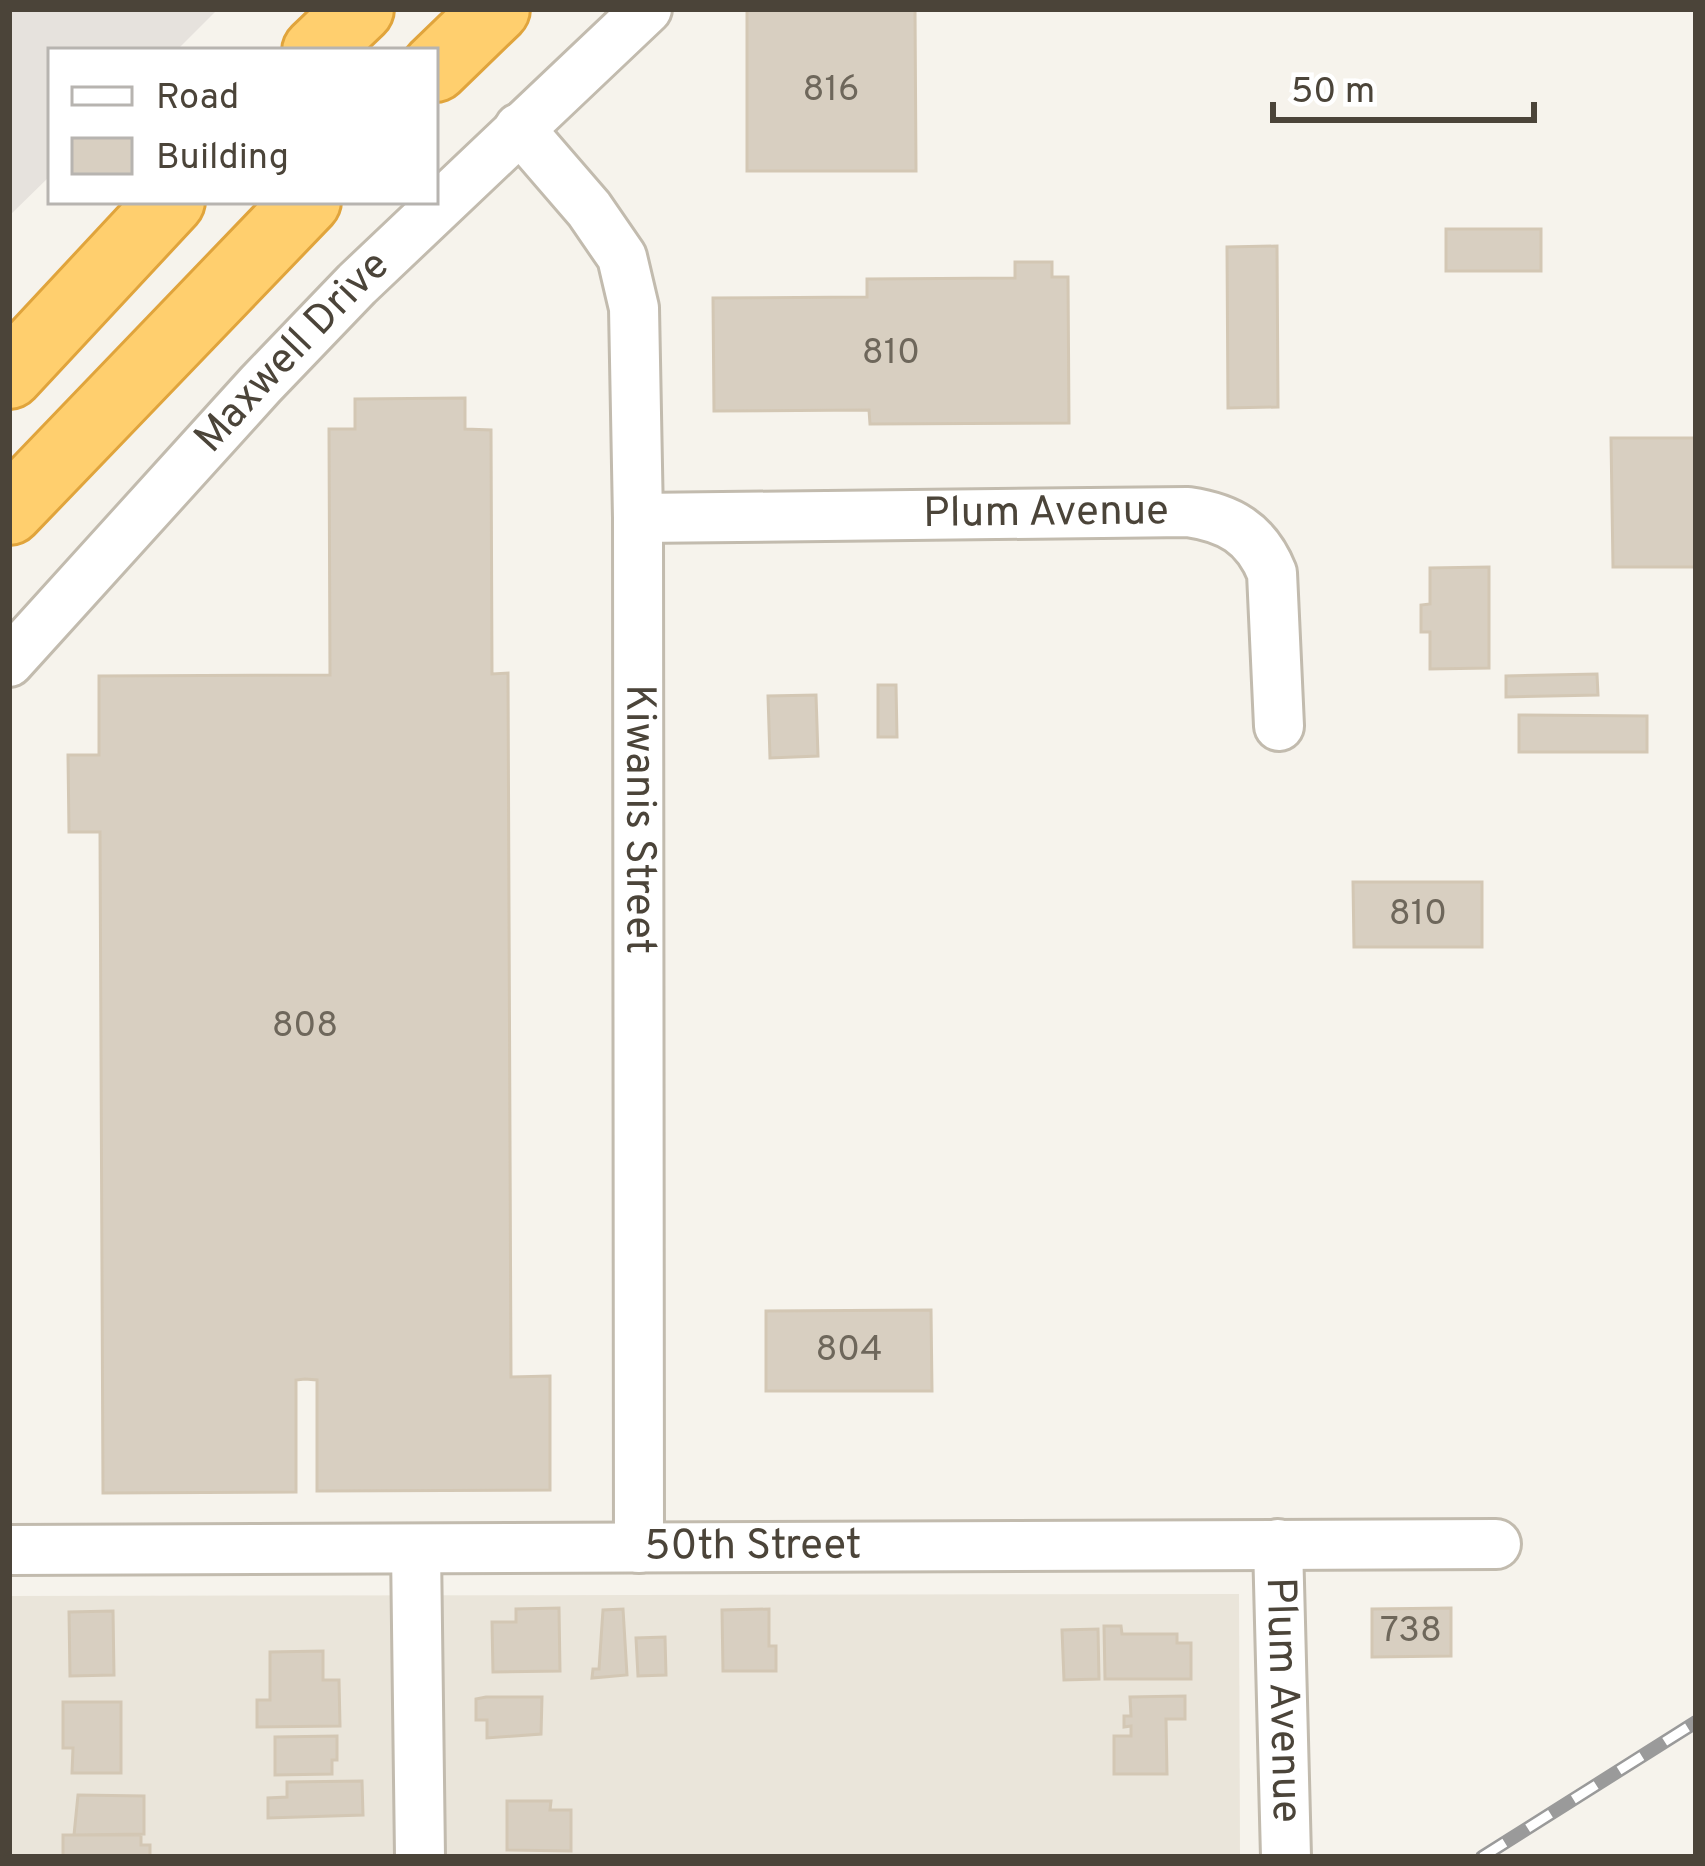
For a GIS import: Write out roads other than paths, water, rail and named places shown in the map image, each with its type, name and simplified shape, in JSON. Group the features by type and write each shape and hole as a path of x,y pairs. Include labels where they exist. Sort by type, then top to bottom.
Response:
{"highway":[{"path":"319,48 360,9"},
{"path":"438,65 496,9"},
{"path":"9,375 168,204"},
{"path":"9,511 304,204"}],"street":[{"name":"Maxwell Drive","path":"9,662 261,384 519,128 647,9"},
{"name":"Kiwanis Street","path":"519,128 590,209 622,257 634,308 639,1548"},
{"name":"Plum Avenue","path":"638,518 1216,515 1250,537 1265,554 1272,573 1279,726"},
{"name":"Plum Avenue","path":"1278,1544 1286,1857"},
{"name":"50th Street","path":"9,1550 1496,1544"},
{"path":"416,1549 420,1857"}],"railway":[{"path":"1482,1857 1696,1722"}]}
